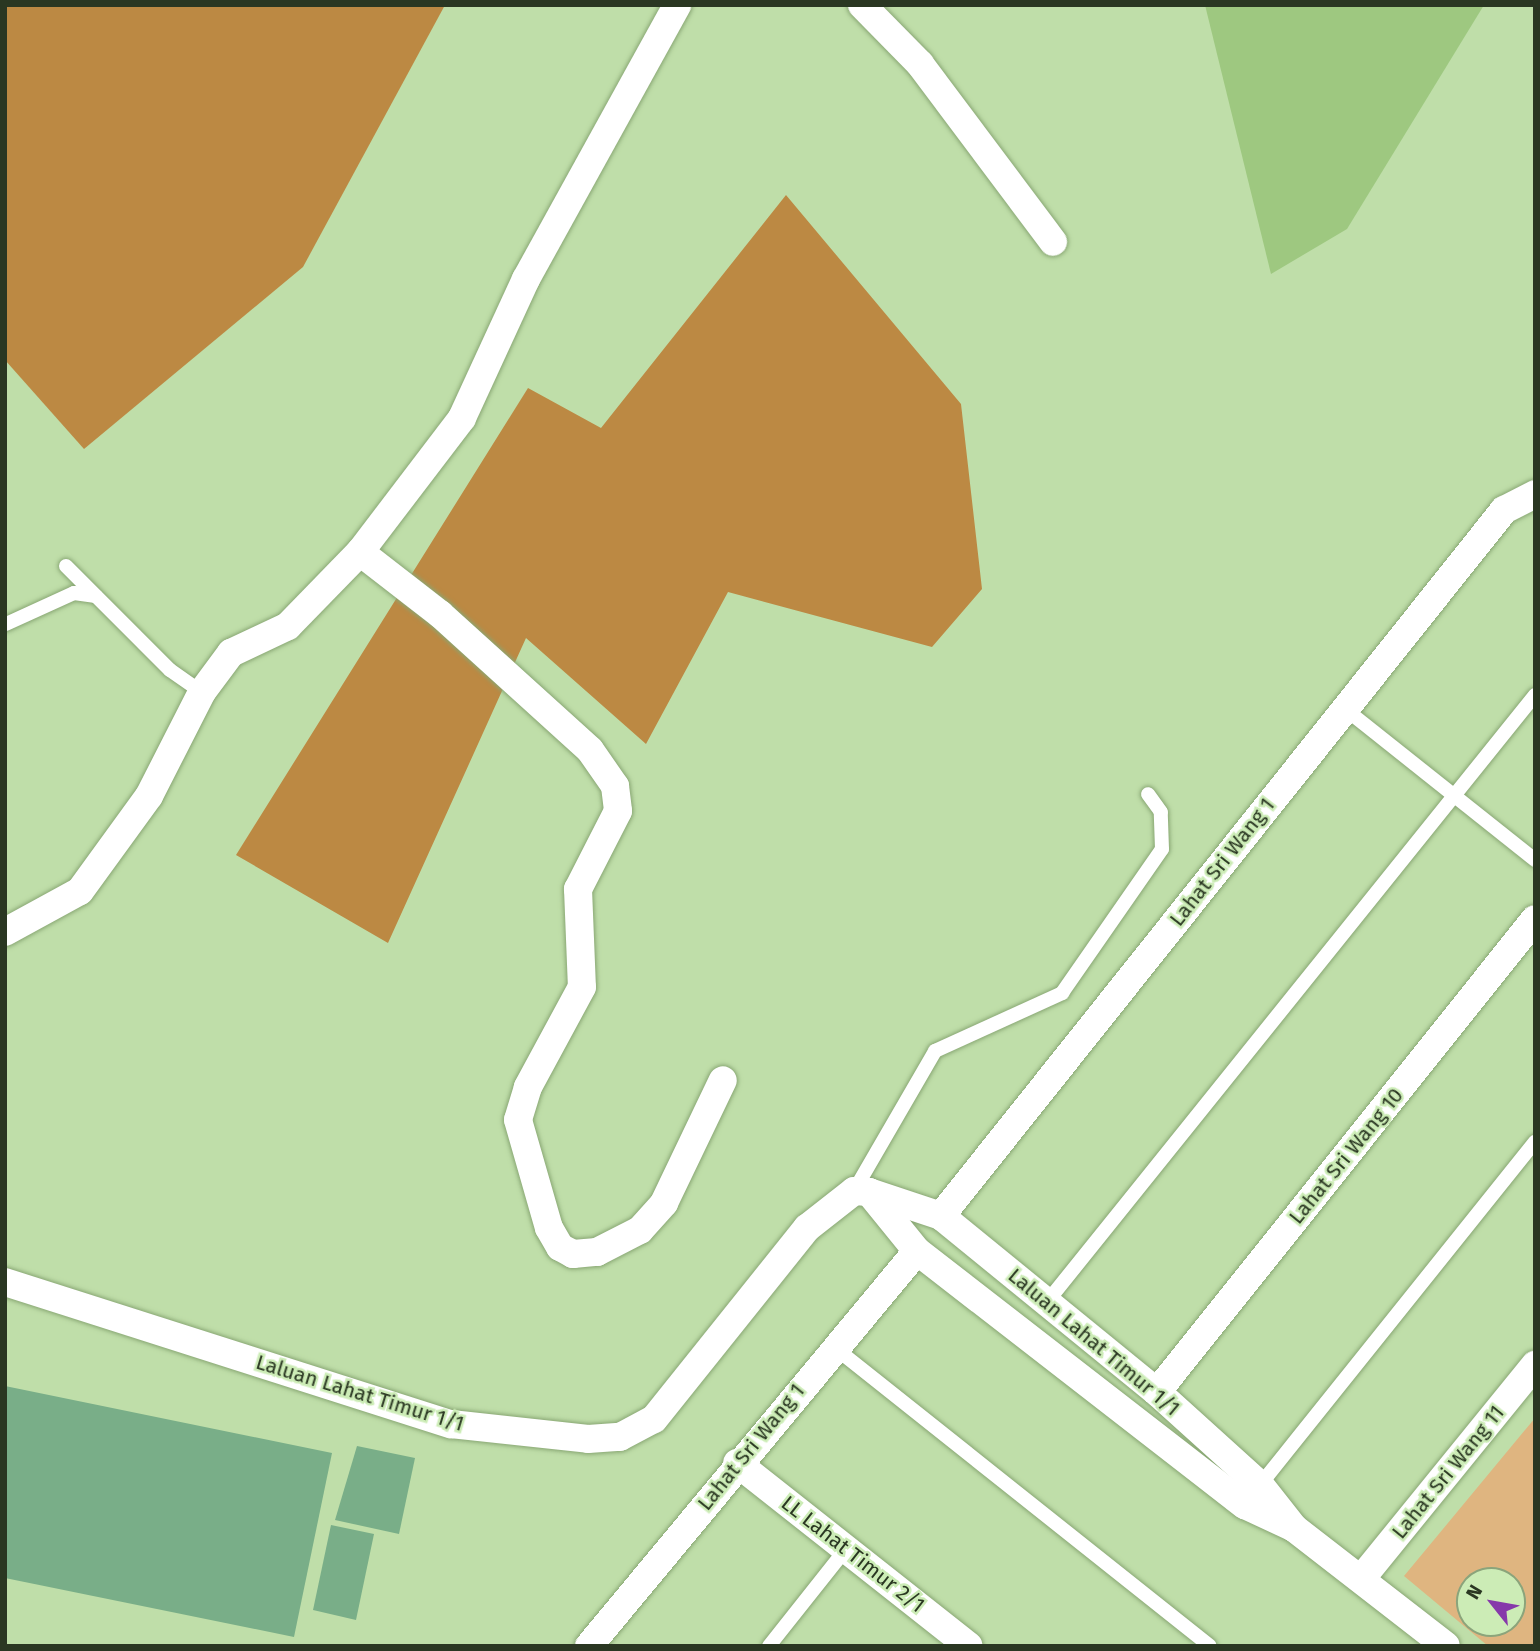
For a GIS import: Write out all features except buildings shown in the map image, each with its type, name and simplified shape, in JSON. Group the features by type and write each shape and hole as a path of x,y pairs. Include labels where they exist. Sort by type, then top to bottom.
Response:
{"street":[{"path":"5,932 80,891 118,846 202,692 231,653 288,626 360,552 462,418 526,279 677,5"},
{"path":"862,5 920,64 1053,242"},
{"name":"Lahat Sri Wang 1","path":"941,1216 1343,708 1504,510 1535,494"},
{"path":"360,552 440,614 590,750 615,786 618,811 578,889 582,987 528,1087 517,1120 549,1228 560,1247 597,1252 640,1230 664,1203 723,1080"},
{"name":"Lahat Sri Wang 10","path":"1157,1392 1535,919"},
{"name":"Laluan Lahat Timur 1/1","path":"862,1191 941,1216 1157,1392 1259,1485 1294,1528"},
{"name":"Laluan Lahat Timur 1/1","path":"862,1191 917,1251 1245,1505 1294,1528 1446,1646"},
{"name":"Laluan Lahat Timur 1/1","path":"5,1282 451,1424 588,1439 620,1437 654,1419 807,1228 862,1191"},
{"name":"Lahat Sri Wang 1","path":"589,1646 737,1463 917,1251"},
{"name":"Lahat Sri Wang 11","path":"1361,1579 1535,1365"},
{"name":"LL Lahat Timur 2/1","path":"737,1463 959,1643"}],"lane":[{"path":"66,566 170,670 202,692"},
{"path":"6,624 74,593 96,596"},
{"path":"1047,1302 1535,695"},
{"path":"1343,708 1535,860"},
{"path":"862,1191 935,1051 1062,993 1162,849 1161,812 1148,794"},
{"path":"1259,1485 1535,1142"},
{"path":"834,1347 1193,1641 1210,1646"},
{"path":"769,1646 846,1549"}],"shaded area":[{"path":"5,5 445,5 303,267 84,449 5,360"},
{"path":"1205,5 1484,5 1347,229 1271,274"},
{"path":"786,195 961,404 982,589 932,647 728,592 646,744 526,638 388,943 236,855 528,388 601,428"},
{"path":"1535,1418 1535,1646 1488,1646 1477,1637 1526,1637 1526,1567 1456,1567 1456,1619 1404,1576"}]}
